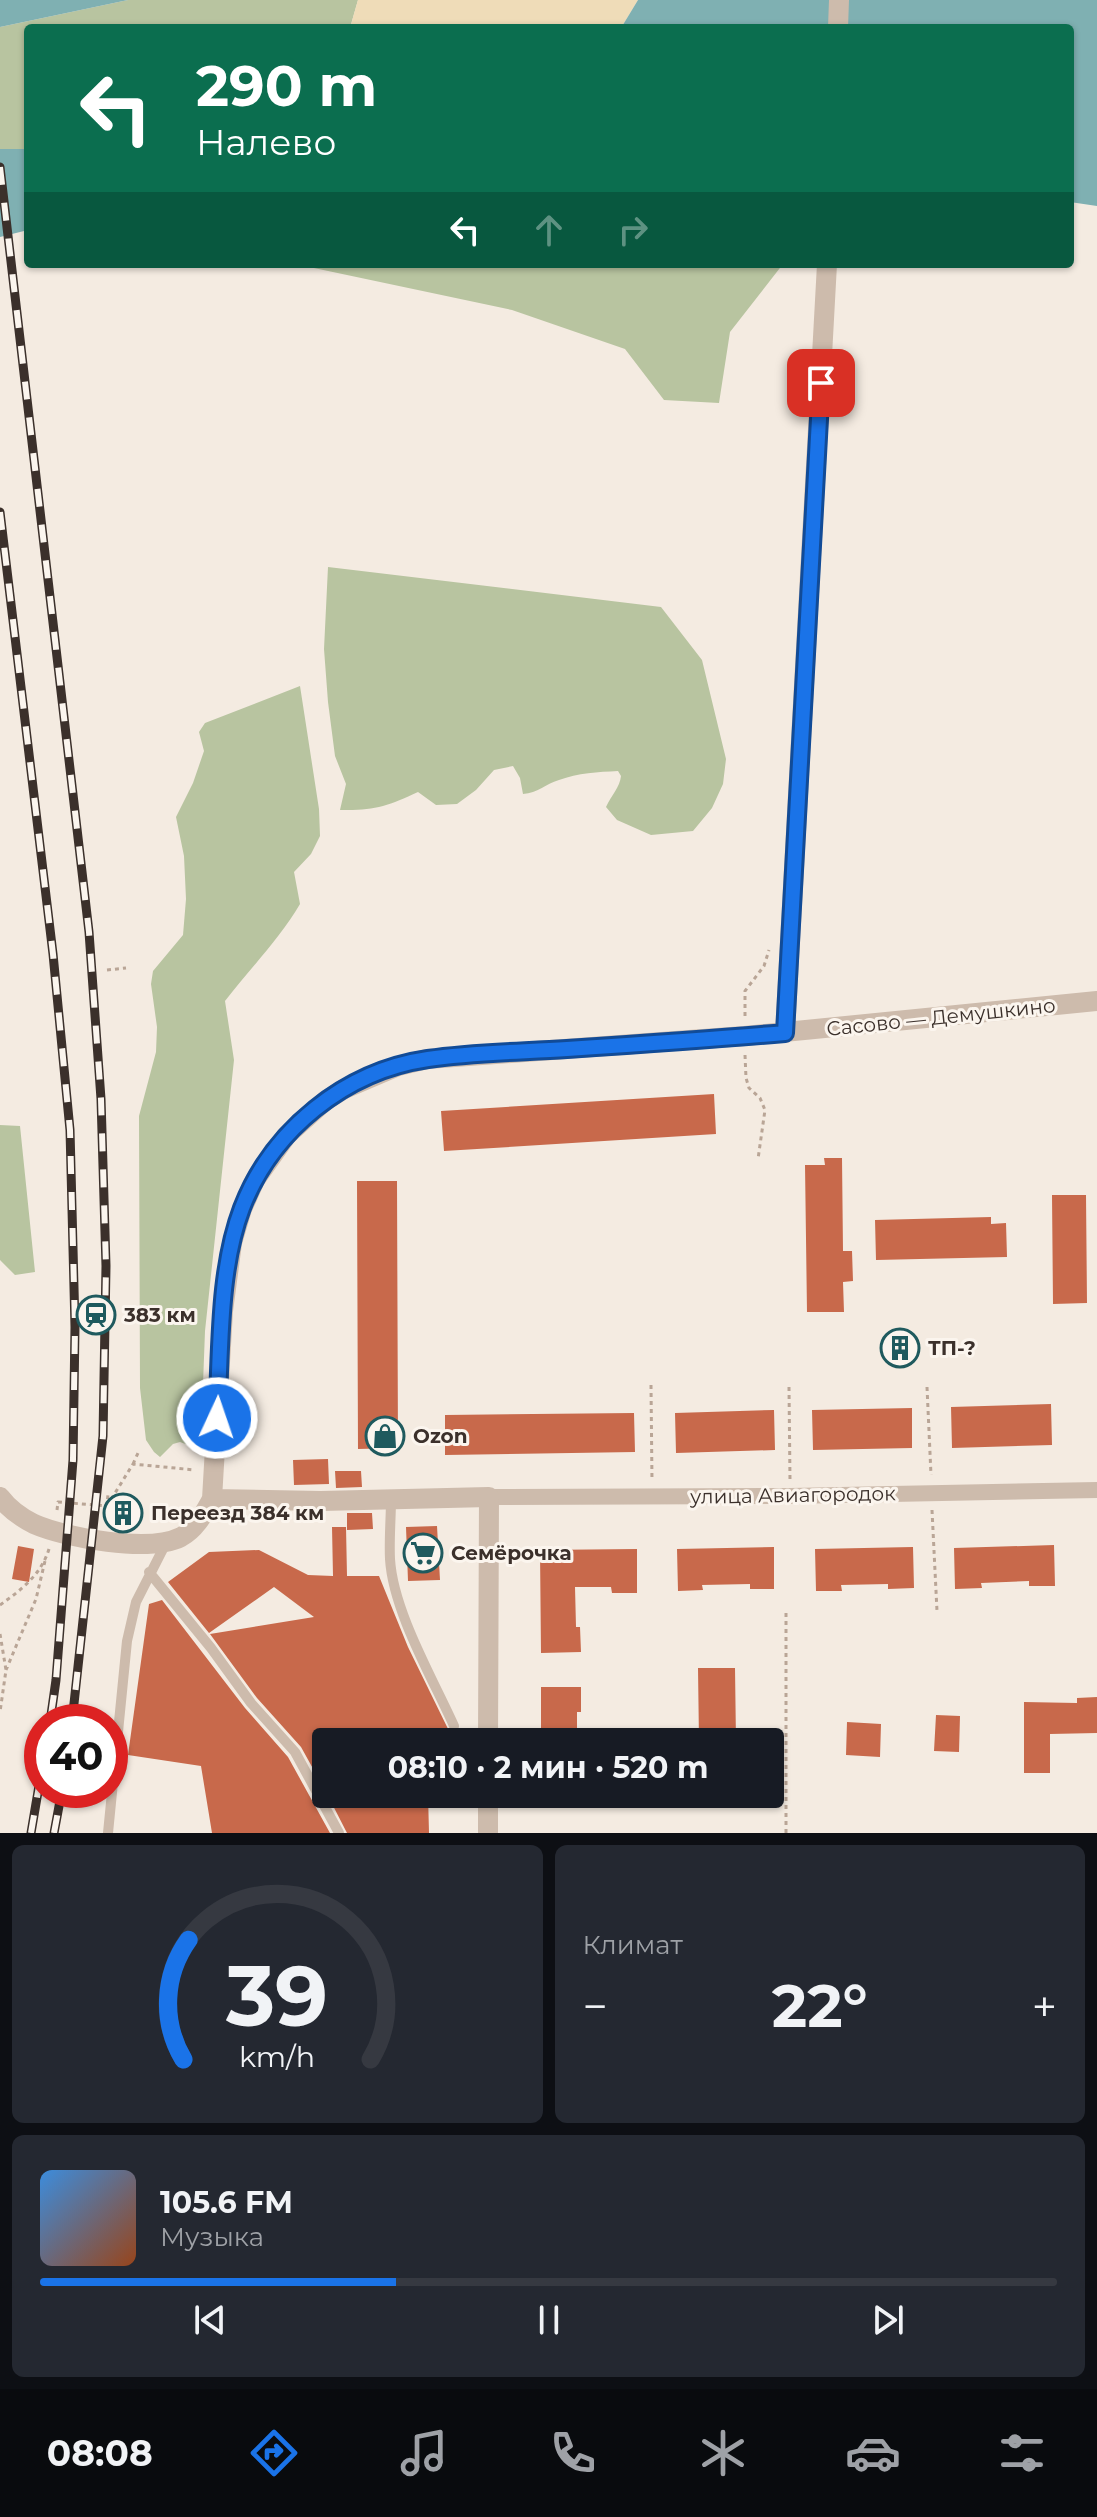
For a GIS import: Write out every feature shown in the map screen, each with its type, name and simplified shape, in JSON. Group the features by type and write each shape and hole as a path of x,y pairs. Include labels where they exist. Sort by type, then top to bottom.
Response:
{"street":[{"path":"838,24 839,0"},
{"path":"785,1033 827,268"},
{"name":"Сасово — Демушкино","path":"212,1499 223,1311 232,1243 242,1209 270,1155 287,1135 325,1101 367,1077 427,1059 785,1033 1097,1001"},
{"name":"улица Авиагородок","path":"212,1499 321,1501 1097,1490"},
{"path":"0,1497 23,1518 55,1530 113,1541 166,1543 184,1535 196,1525 212,1499"},
{"path":"488,1728 489,1497"},
{"path":"488,1808 488,1833"}],"lane":[{"path":"391,1498 390,1560 395,1586 405,1617 454,1726"},
{"path":"108,1833 127,1641 136,1602 166,1543"},
{"path":"149,1572 251,1703 295,1752 339,1833"}],"path":[{"path":"107,970 126,968"},
{"path":"651,1385 652,1497"},
{"path":"789,1387 790,1496"},
{"path":"927,1387 937,1611"},
{"path":"107,1506 138,1453"},
{"path":"133,1464 214,1472"},
{"path":"0,1712 6,1670 36,1599 46,1557"},
{"path":"786,1613 786,1833"},
{"path":"0,1634 6,1670"}],"green space":[{"path":"128,0 358,0 351,24 24,24 24,149 0,149 0,27"},
{"path":"314,268 780,268 730,332 719,403 664,400 625,349 512,310"},
{"path":"328,567 661,607 702,660 726,759 723,784 712,808 693,831 651,835 617,820 606,807 620,780 618,771 573,776 523,794 520,778 513,766 494,770 476,790 457,804 436,805 418,792 380,807 340,810 346,784 335,756 324,649"},
{"path":"300,686 319,809 320,836 311,854 294,872 300,904 225,1001 234,1060 205,1331 201,1437 196,1448 180,1442 173,1444 160,1457 146,1440 140,1388 139,1116 156,1052 157,1027 151,984 153,971 183,935 186,899 184,856 176,817 204,751 199,732 205,723"},
{"path":"0,1125 20,1126 35,1272 15,1275 0,1260"}],"sand":[{"path":"358,0 638,0 623,24 351,24"}],"water":[{"path":"0,0 128,0 0,27"},
{"path":"638,0 1097,0 1097,206 1074,203 1074,24 623,24"},
{"path":"0,149 24,149 24,231 0,237"}],"building":[{"path":"714,1094 716,1134 444,1151 441,1111"},
{"path":"824,1158 842,1158 843,1251 852,1251 853,1281 843,1282 844,1312 807,1312 805,1165 825,1165"},
{"path":"357,1181 397,1181 398,1448 358,1449"},
{"path":"1052,1195 1086,1195 1087,1303 1053,1304"},
{"path":"991,1217 991,1224 1006,1223 1007,1257 876,1260 875,1220"},
{"name":"ТП-?","path":"892,1334 907,1334 907,1361 892,1361"},
{"path":"1051,1404 1052,1445 952,1448 951,1407"},
{"path":"912,1408 912,1448 813,1450 812,1410"},
{"path":"774,1410 775,1450 676,1453 675,1413"},
{"path":"634,1413 635,1452 445,1455 445,1415"},
{"path":"328,1459 329,1484 294,1485 293,1460"},
{"path":"335,1471 361,1471 362,1487 336,1488"},
{"path":"347,1513 372,1513 373,1529 347,1530"},
{"name":"Семёрочка","path":"437,1526 440,1580 408,1581 406,1527"},
{"path":"332,1527 346,1527 347,1576 379,1576 408,1647 448,1728 312,1728 312,1767 301,1747 257,1698 210,1634 314,1617 274,1587 209,1633 168,1582 209,1552 259,1550 308,1575 333,1576"},
{"path":"1054,1545 1055,1586 1029,1586 1029,1581 981,1583 982,1588 955,1589 954,1548"},
{"path":"18,1546 34,1549 29,1582 12,1579"},
{"path":"774,1547 774,1589 750,1589 750,1584 702,1585 703,1590 678,1591 677,1549"},
{"path":"913,1547 914,1588 888,1589 888,1584 841,1585 842,1591 816,1591 815,1549"},
{"path":"637,1549 637,1593 612,1593 611,1587 575,1587 576,1627 580,1627 581,1652 541,1653 540,1550"},
{"path":"162,1600 245,1708 288,1757 312,1800 312,1808 316,1808 330,1833 212,1833 201,1766 128,1755 149,1604"},
{"path":"698,1668 735,1668 736,1728 699,1728"},
{"path":"541,1687 581,1687 581,1712 577,1712 577,1728 541,1728"},
{"path":"1097,1697 1097,1733 1050,1734 1050,1773 1024,1773 1024,1702 1077,1703 1077,1698"},
{"path":"936,1715 960,1716 959,1752 934,1751"},
{"path":"847,1722 881,1724 880,1757 846,1755"},
{"path":"334,1808 428,1808 429,1833 347,1833"}],"railway":[{"path":"0,167 89,932 101,1099 106,1266 103,1436 74,1704"},
{"path":"0,512 53,954 70,1130 75,1327 73,1460 53,1704"},
{"path":"31,1833 35,1808"},
{"path":"54,1833 59,1808"}],"place":[{"name":"383 км","path":"96,1315"},
{"name":"ТП-?","path":"900,1348"},
{"name":"Ozon","path":"385,1436"},
{"name":"Переезд 384 км","path":"123,1513"},
{"name":"Семёрочка","path":"423,1553"}],"route":[{"path":"217,1418 223,1311 232,1243 242,1209 270,1155 305,1117 325,1101 367,1077 427,1059 785,1033 821,383"}]}
